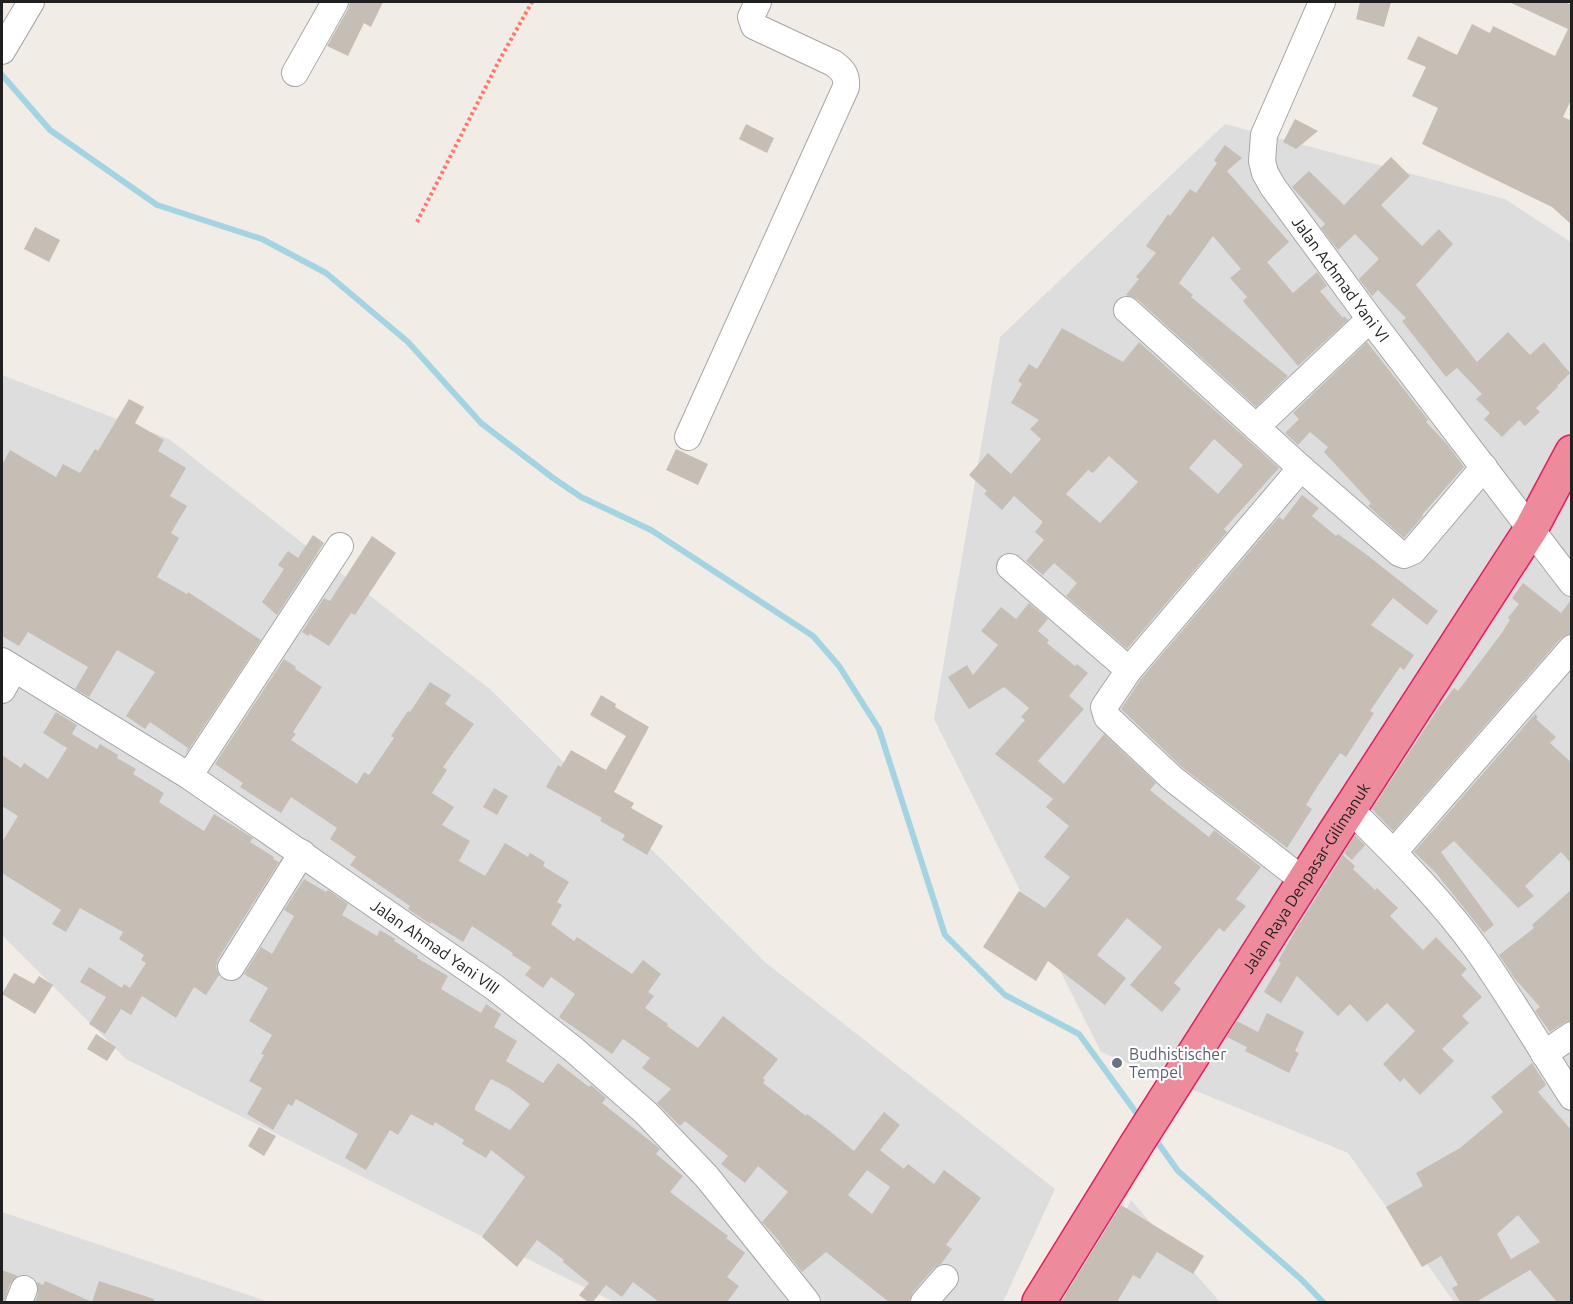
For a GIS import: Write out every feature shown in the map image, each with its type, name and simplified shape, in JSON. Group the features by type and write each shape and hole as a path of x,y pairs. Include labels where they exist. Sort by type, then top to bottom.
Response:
{"highway":[{"name":"Jalan Raya Denpasar-Gilimanuk","path":"1039,1302 1136,1144 1531,529 1572,452"}],"street":[{"path":"295,73 335,2"},
{"path":"688,437 846,87 843,70 833,63 754,26 751,17 758,2"},
{"name":"Jalan Achmad Yani VI","path":"1322,2 1264,135 1262,161 1266,173 1273,187 1370,319 1572,583"},
{"path":"3,48 26,10"},
{"path":"1128,310 1301,468 1399,553 1404,555 1413,551 1484,467"},
{"path":"1256,427 1370,319"},
{"path":"1301,468 1129,670 1106,703 1104,711 1107,717 1173,779 1304,881"},
{"path":"189,776 340,546"},
{"path":"1010,567 1129,670"},
{"path":"1394,852 1572,648"},
{"name":"Jalan Ahmad Yani VIII","path":"6,673 189,776 494,987 573,1049 646,1113 707,1177 807,1302"},
{"path":"1350,809 1394,852 1440,903 1478,951 1572,1097"},
{"path":"231,967 302,852"},
{"path":"1544,1054 1572,1035"},
{"path":"924,1302 945,1278"}],"path":[{"path":"417,222 499,61 532,2"}],"shaded area":[{"path":"1225,124 1505,199 1571,242 1571,1302 1454,1302 1348,1153 1101,1052 934,719 1000,337"},
{"path":"2,375 169,439 491,690 766,963 1055,1189 1003,1302 614,1302 126,1059 2,935"},
{"path":"1131,1200 1220,1302 1083,1302"},
{"path":"2,1212 269,1302 2,1302"}],"building":[{"path":"350,2 383,2 371,27 364,23 348,56 327,46"},
{"path":"1360,2 1391,2 1384,27 1356,19"},
{"path":"1509,2 1564,2 1572,5 1572,98 1563,117 1572,121 1572,225 1552,207 1422,144 1438,108 1412,96 1426,67 1407,59 1418,36 1457,55 1472,24 1490,33 1493,26 1555,56 1568,29"},
{"path":"1295,119 1318,131 1296,149 1283,142"},
{"path":"746,124 774,138 767,153 739,139"},
{"path":"1225,145 1242,158 1227,171 1289,242 1267,262 1293,293 1317,272 1327,286 1320,291 1343,318 1344,316 1348,320 1298,366 1243,301 1247,297 1230,278 1241,269 1213,236 1179,283 1193,295 1191,297 1288,376 1256,407 1137,299 1126,295 1139,279 1136,277 1156,253 1146,246 1168,214 1170,216 1190,189 1196,193 1217,163 1214,160"},
{"path":"1391,157 1410,176 1381,205 1422,246 1439,229 1453,244 1416,285 1477,362 1508,332 1530,355 1544,342 1570,373 1536,408 1540,412 1525,426 1519,420 1502,437 1484,419 1490,413 1476,399 1482,394 1457,368 1446,377 1402,321 1406,318 1378,290 1372,296 1359,279 1379,259 1355,234 1338,250 1321,228 1325,224 1292,187 1309,171 1344,205"},
{"path":"35,227 60,240 49,262 24,249"},
{"path":"1062,328 1123,362 1139,342 1279,468 1224,529 1227,532 1127,649 1066,596 1077,583 1054,563 1043,575 1026,561 1044,540 1035,532 1043,522 1014,496 1002,510 984,494 987,491 969,475 988,453 1011,474 1041,439 1030,429 1039,420 1011,403 1022,384 1018,381 1029,364 1037,369","holes":["1214,439 1243,465 1218,494 1189,468","1109,456 1138,482 1100,523 1066,494 1088,470 1093,473"]},
{"path":"1367,342 1428,420 1426,422 1447,444 1464,467 1404,538 1368,506 1371,503 1324,452 1328,447 1310,432 1298,445 1285,433 1299,419 1293,413"},
{"path":"129,399 144,407 135,423 164,440 158,451 186,468 170,496 187,506 171,533 179,538 157,577 187,594 188,592 261,640 185,755 188,748 150,722 145,729 126,716 155,672 117,650 89,697 75,689 88,667 28,632 19,646 2,636 2,465 10,450 56,477 63,464 80,473 95,449 98,451"},
{"path":"676,449 708,464 698,485 666,470"},
{"path":"1302,495 1319,508 1312,516 1336,536 1338,534 1367,555 1438,611 1427,625 1393,598 1371,625 1414,655 1404,670 1400,667 1370,711 1374,713 1346,757 1340,753 1317,787 1306,805 1312,809 1287,848 1183,768 1121,709 1141,679 1279,517 1283,520"},
{"path":"313,535 324,543 277,615 262,602 284,569 278,565 288,551 298,558"},
{"path":"372,536 396,553 355,615 351,613 329,646 310,634 308,636 302,632 324,598 330,601"},
{"path":"1523,583 1561,613 1572,599 1572,633 1561,638 1393,831 1372,809 1438,709 1454,688 1458,691 1501,634 1510,620 1508,618 1519,604 1512,598"},
{"path":"1029,603 1048,619 1038,631 1049,640 1047,643 1075,666 1077,664 1088,673 1069,696 1084,709 1038,761 1064,784 1104,734 1156,783 1150,790 1209,837 1214,830 1261,867 1236,899 1246,906 1224,932 1219,928 1174,983 1181,989 1162,1012 1130,985 1162,947 1127,918 1097,955 1126,978 1105,1005 1048,961 1036,981 983,947 1019,891 1045,908 1070,877 1044,857 1069,826 1046,807 1053,799 995,754 1025,720 1021,717 1029,708 1004,687 969,709 948,677 967,665 973,675 998,645 981,631 1001,607 1016,619"},
{"path":"284,659 322,687 293,732 296,734 291,740 357,784 364,772 369,775 394,738 391,736 430,682 451,695 445,704 474,724 443,767 447,770 432,793 454,807 442,825 470,841 459,861 485,876 505,843 528,857 530,853 545,862 543,866 569,882 557,902 562,905 551,924 574,941 577,937 632,974 643,960 661,974 648,992 654,996 645,1008 698,1048 723,1016 778,1059 763,1078 765,1080 763,1083 854,1151 884,1112 900,1125 880,1150 904,1169 908,1164 934,1184 944,1170 981,1198 946,1245 952,1249 941,1264 934,1268 913,1292 909,1302 889,1302 826,1252 802,1272 762,1222 788,1192 758,1166 745,1183 721,1164 728,1156 685,1121 680,1126 657,1103 671,1089 642,1068 650,1058 623,1039 612,1054 559,1017 575,994 551,977 543,988 525,975 531,967 472,926 463,942 431,922 430,924 408,909 410,906 350,865 356,857 330,839 337,828 291,797 281,813 240,787 243,783 215,764","holes":["867,1170 890,1187 872,1214 848,1195"]},
{"path":"601,695 616,704 615,707 649,727 614,792 634,803 631,808 663,826 647,855 622,840 625,835 600,821 602,818 546,787 558,765 561,767 571,750 606,770 626,736 590,715"},
{"path":"56,712 77,725 72,734 97,749 100,744 118,755 117,758 136,769 133,774 164,793 159,802 204,831 214,814 253,838 250,842 279,862 218,959 216,967 219,975 206,995 194,987 176,1018 142,996 131,1015 121,1009 105,1034 89,1024 106,997 80,982 89,967 122,988 124,984 130,988 146,963 141,960 144,955 119,939 123,932 80,908 66,932 52,924 61,910 2,873 2,842 18,816 2,806 2,755 21,768 24,763 48,779 67,748 43,733"},
{"path":"1535,714 1538,717 1536,719 1556,737 1550,743 1572,763 1572,864 1561,852 1525,886 1534,896 1518,908 1454,841 1441,852 1494,925 1484,933 1436,873 1414,852"},
{"path":"494,788 508,796 497,815 483,807"},
{"path":"1355,835 1365,845 1352,860 1344,853"},
{"path":"1343,855 1355,866 1353,869 1398,908 1390,916 1423,950 1436,937 1467,969 1461,975 1482,997 1462,1016 1469,1023 1442,1049 1454,1061 1420,1095 1404,1078 1400,1082 1383,1064 1415,1031 1387,1003 1367,1022 1350,1004 1338,1016 1297,976 1281,1003 1264,992 1281,963 1278,961 1297,928"},
{"path":"304,879 326,892 328,890 348,904 342,915 377,936 380,930 418,956 417,958 448,976 441,989 481,1013 486,1004 501,1014 494,1027 517,1041 506,1061 543,1083 558,1063 606,1098 602,1103 660,1149 656,1154 683,1176 670,1192 728,1236 726,1238 745,1253 727,1277 739,1286 727,1302 659,1302 633,1282 622,1297 606,1285 593,1302 588,1302 579,1295 589,1283 537,1240 517,1267 482,1237 525,1177 491,1150 486,1158 462,1144 464,1140 435,1122 433,1126 411,1114 398,1135 390,1130 366,1170 345,1158 358,1134 296,1099 292,1106 288,1104 273,1130 247,1114 262,1088 249,1081 272,1035 249,1021 268,988 244,974 261,947 272,954 294,916 284,910","holes":["491,1079 509,1088 530,1104 510,1130 475,1110"]},
{"path":"1572,889 1572,1020 1550,1032 1535,1011 1540,1007 1515,979 1499,955 1534,928 1532,925"},
{"path":"14,973 34,984 39,976 53,985 35,1014 2,994"},
{"path":"1267,1013 1304,1032 1295,1051 1299,1053 1289,1073 1245,1051 1247,1047 1227,1037 1237,1021 1258,1032"},
{"path":"96,1034 116,1047 107,1061 87,1049"},
{"path":"1532,1063 1546,1085 1538,1092 1572,1131 1572,1302 1557,1302 1530,1270 1476,1302 1460,1302 1452,1288 1458,1285 1441,1256 1422,1267 1386,1207 1423,1186 1416,1173 1460,1148 1503,1112 1491,1097","holes":["1518,1215 1540,1242 1511,1259 1497,1234"]},
{"path":"259,1127 276,1136 264,1156 248,1146"},
{"path":"1121,1205 1204,1256 1193,1274 1157,1252 1140,1279 1133,1275 1117,1302 1061,1302"},
{"path":"2,1270 18,1276 10,1284 4,1302 2,1302"},
{"path":"45,1281 92,1302 35,1302 38,1294 37,1282 43,1285"},
{"path":"99,1281 154,1299 154,1302 92,1302"}],"waterway":[{"path":"2,75 50,130 157,205 262,239 326,273 408,342 481,423 553,478 581,497 651,530 813,636 839,666 879,729 945,935 1005,995 1079,1034 1140,1118"},
{"path":"1153,1136 1178,1171 1302,1280 1323,1302"}],"place":[{"name":"Budhistischer Tempel","path":"1117,1063"}]}
